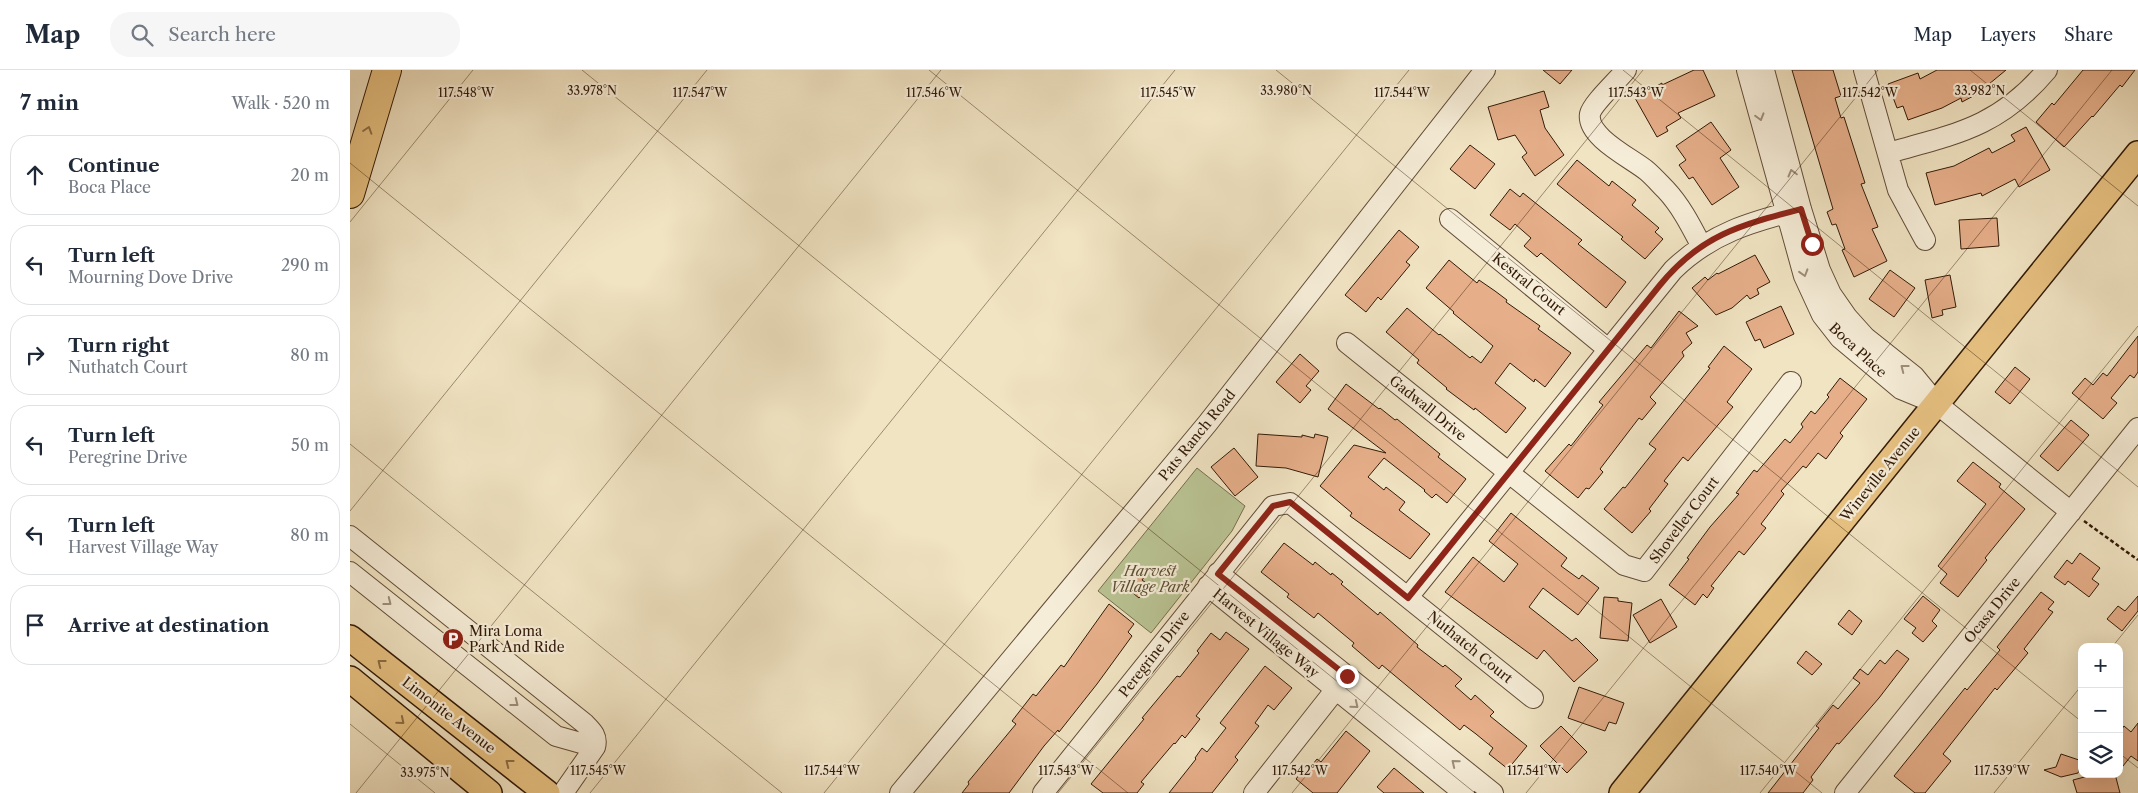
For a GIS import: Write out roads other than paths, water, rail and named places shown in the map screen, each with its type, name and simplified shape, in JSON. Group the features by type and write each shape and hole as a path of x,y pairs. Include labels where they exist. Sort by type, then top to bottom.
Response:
{"highway":[{"path":"350,194 387,70"}],"main road":[{"name":"Wineville Avenue","path":"1622,793 2138,154"},
{"name":"Limonite Avenue","path":"350,638 547,793"},
{"path":"350,679 489,793"}],"street":[{"name":"Pats Ranch Road","path":"900,793 1207,424 1485,70"},
{"path":"1626,70 1593,106 1590,121 1596,133 1622,155 1646,170 1668,192 1682,209 1701,245"},
{"name":"Boca Place","path":"1747,70 1794,211 1831,294 1847,317 1865,337 1914,376 1937,404 2070,512"},
{"name":"Boca Place","path":"1764,70 1794,211"},
{"path":"1864,70 1898,190 1924,240"},
{"path":"1888,153 1977,126 2006,109 2032,87 2047,70"},
{"path":"1408,598 1673,270 1701,245 1733,230 1794,211"},
{"name":"Kestral Court","path":"1450,219 1608,349"},
{"name":"Gadwall Drive","path":"1347,343 1509,473"},
{"name":"Shoveller Court","path":"1509,473 1624,565 1644,571 1791,382"},
{"name":"Ocasa Drive","path":"1845,793 2138,428"},
{"name":"Nuthatch Court","path":"1290,502 1533,698"},
{"name":"Peregrine Drive","path":"1043,793 1273,506 1290,502"},
{"path":"350,536 594,733 595,747 563,793"},
{"path":"350,572 556,736 595,747"},
{"name":"Harvest Village Way","path":"1213,580 1341,683 1493,793"},
{"path":"1254,793 1341,683"},
{"name":"Harvest Village Way","path":"1341,683 1464,793"}],"place":[{"name":"Mira Loma Park And Ride","path":"453,639"}],"park label":[{"name":"Harvest Village Park","path":"1150,580"}]}
